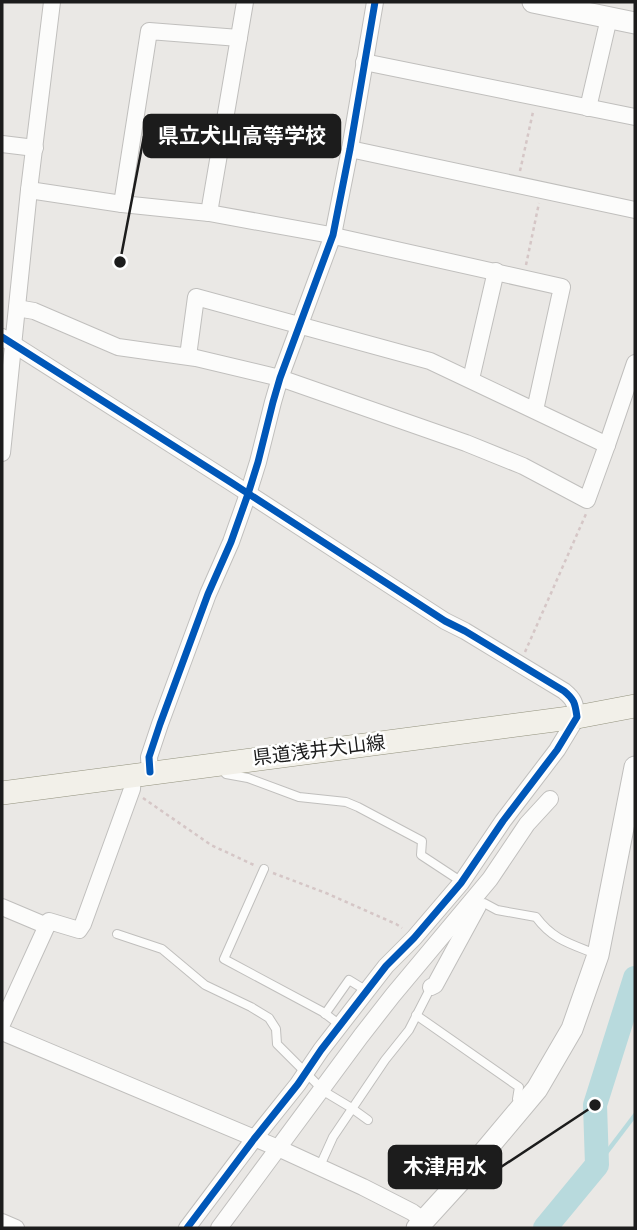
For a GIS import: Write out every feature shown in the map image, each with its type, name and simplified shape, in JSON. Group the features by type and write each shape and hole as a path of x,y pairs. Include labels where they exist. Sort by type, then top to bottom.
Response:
{"main road":[{"name":"県道浅井犬山線","path":"2,793 577,717 635,706"}],"street":[{"path":"2,453 7,341 17,308 52,2"},
{"path":"209,213 245,2"},
{"path":"2,1024 49,921 79,930 83,923 132,789 149,757 208,594 231,542 258,462 280,378 333,235 375,2"},
{"path":"533,2 555,4 635,23"},
{"path":"588,108 609,18"},
{"path":"122,204 149,31 239,38"},
{"path":"364,62 635,117"},
{"path":"2,144 35,148"},
{"path":"350,149 635,210"},
{"path":"29,190 209,213 333,235 562,287 535,410"},
{"path":"471,379 496,271"},
{"path":"188,356 196,297 430,361 607,445"},
{"path":"17,308 34,312 118,347 188,356 280,378 466,443 523,466 587,500 635,363"},
{"path":"7,341 445,621 564,691 573,699 577,717 557,750 459,885 386,966 187,1228"},
{"path":"2,1032 363,1186 412,1212 421,1225 537,1089 572,1030 598,955 635,767"},
{"path":"431,987 435,985 475,903 490,879 527,824 550,799"},
{"path":"459,885 475,903"},
{"path":"219,1228 393,995 475,903"},
{"path":"2,906 47,926"},
{"path":"2,1222 16,1228"}],"lane":[{"path":"223,763 226,774 248,778 299,797 358,807 422,841 421,855 459,885"},
{"path":"264,869 224,959 325,1014 340,1025"},
{"path":"475,903 536,917 556,937 598,955"},
{"path":"117,934 162,949 205,985 269,1018 276,1029 277,1044 321,1088 368,1121"},
{"path":"325,1014 349,980 367,991"},
{"path":"319,1167 333,1137 352,1108 409,1030 431,987"},
{"path":"416,1015 519,1087 517,1099 522,1107"}],"path":[{"path":"517,184 536,97"},
{"path":"524,278 542,190"},
{"path":"519,664 590,505 587,500"}],"waterway":[{"path":"545,1228 597,1165 595,1105 635,978"},
{"path":"597,1165 635,1115"}],"cycle path":[{"path":"150,772 149,757 160,724 248,494 280,378 333,235 375,2"},
{"path":"2,337 445,621 564,691 576,709 577,717 557,750 503,821 461,883 386,966 187,1228"}],"place":[{"name":"県立犬山高等学校","path":"120,262"},
{"name":"木津用水","path":"595,1105"}]}
